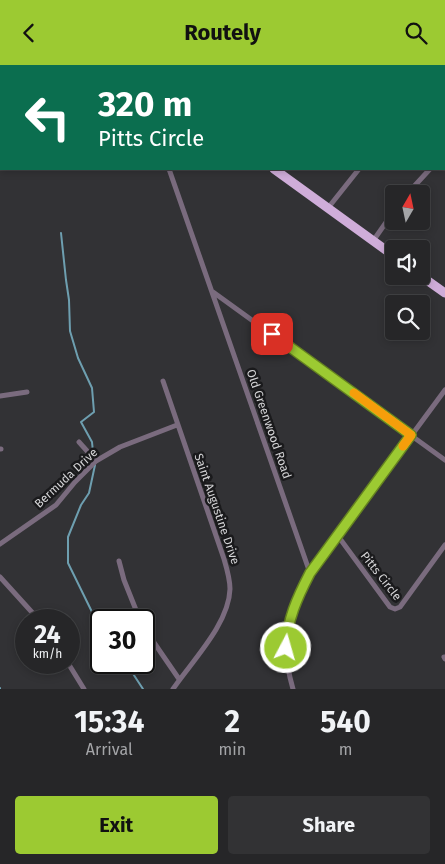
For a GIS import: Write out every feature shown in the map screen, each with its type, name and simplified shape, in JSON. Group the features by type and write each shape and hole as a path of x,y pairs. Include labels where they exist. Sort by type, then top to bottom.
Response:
{"highway":[{"path":"275,170 385,250"},
{"path":"430,282 445,293"}],"street":[{"name":"Old Greenwood Road","path":"169,170 310,573"},
{"path":"328,208 358,170"},
{"path":"415,185 429,170"},
{"path":"373,241 385,224"},
{"path":"212,292 445,460"},
{"name":"Saint Augustine Drive","path":"162,381 224,559 230,589 226,610 220,625 173,689"},
{"path":"292,689 286,658 287,631 297,597 310,573 445,389"},
{"path":"0,396 27,391"},
{"name":"Bermuda Drive","path":"0,544 56,505 96,461 120,447 177,425"},
{"path":"80,442 96,461"},
{"name":"Pitts Circle","path":"338,536 390,607 395,609 400,607 445,545"},
{"path":"119,561 136,609"},
{"path":"0,577 29,609"},
{"path":"155,644 179,679"},
{"path":"75,674 84,689"}],"waterway":[{"path":"61,233 69,300 70,331 78,358 92,388 94,412 81,422 92,442 93,452"},
{"path":"91,609 68,563 68,537 81,505 89,493 95,465"},
{"path":"133,674 143,689"}],"slow traffic":[{"path":"354,393 411,435 403,446"}],"route":[{"path":"272,334 411,435 310,573 291,613 286,648"}]}
